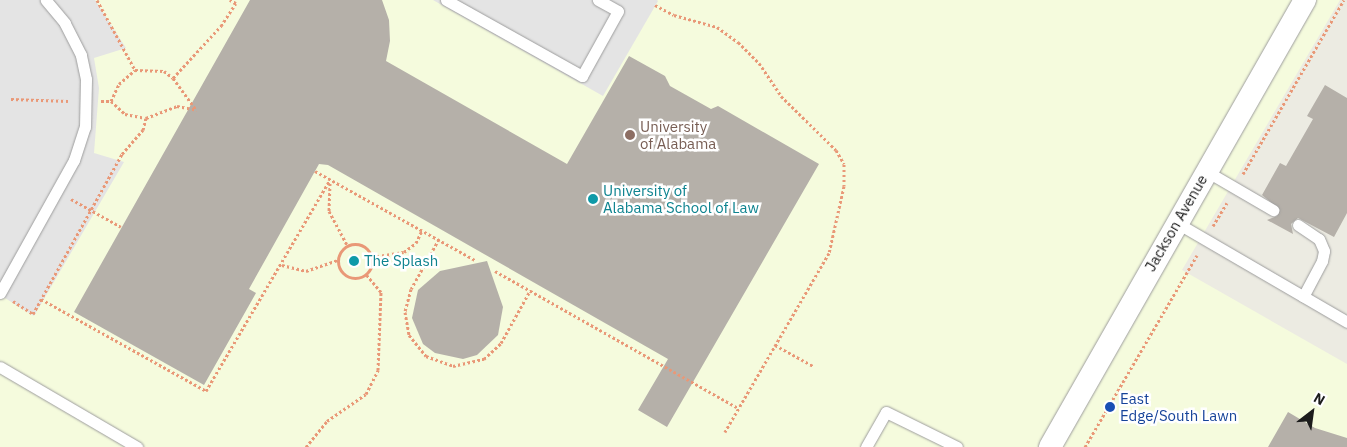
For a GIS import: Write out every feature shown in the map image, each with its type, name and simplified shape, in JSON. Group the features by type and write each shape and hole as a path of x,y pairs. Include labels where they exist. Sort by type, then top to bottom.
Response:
{"street":[{"name":"Jackson Avenue","path":"1050,447 1176,223 1305,0"}],"lane":[{"path":"4,295 74,160 85,127 86,79 81,55 65,23 46,0"},
{"path":"446,0 582,76 618,11 598,0"},
{"path":"1206,171 1273,210"},
{"path":"1176,223 1347,322"},
{"path":"1298,225 1319,239 1324,251 1322,261 1303,296"},
{"path":"0,368 137,447"},
{"path":"866,447 886,412 957,447"}],"path":[{"path":"98,0 135,70"},
{"path":"173,78 221,26 236,2 230,0"},
{"path":"655,5 674,15 717,27 738,42 844,164 844,186 829,253 725,432"},
{"path":"111,101 119,84 135,70 164,71 173,78 197,110"},
{"path":"4,295 33,314 122,154 143,130 146,118"},
{"path":"315,171 475,260"},
{"path":"41,299 206,390 282,265 330,180"},
{"path":"330,180 329,210 348,246"},
{"path":"58,191 121,227"},
{"path":"372,257 404,252 416,243 422,230"},
{"path":"439,239 411,289 405,312 409,335 426,356 453,366 484,359 501,343 530,291"},
{"path":"348,246 362,245 372,257"},
{"path":"282,265 306,271 338,260 348,246"},
{"path":"338,260 345,275 356,278 366,274 372,257"},
{"path":"495,271 738,408"},
{"path":"306,447 327,420 366,394 378,370 381,292 366,274"},
{"path":"775,344 813,366"}],"shaded area":[{"name":"University of Alabama","path":"0,0 1340,0 1182,270 1347,364 1347,447 0,447"},
{"path":"0,0 95,0 126,48 94,58 99,88 94,153 124,162 34,316 0,295"},
{"path":"433,0 657,0 658,1 603,96"}],"building":[{"name":"University of Alabama School of Law","path":"250,0 382,0 389,20 390,41 386,61 567,164 629,56 665,76 670,86 711,109 718,106 819,164 667,427 638,410 668,359 328,165 319,164 249,289 256,293 204,385 74,312"},
{"path":"1325,85 1347,98 1347,213 1334,237 1298,218 1291,224 1293,234 1267,220 1277,216 1280,210 1262,195 1280,163 1286,166 1313,119 1307,116"},
{"path":"487,261 503,307 498,335 477,355 463,359 435,353 423,344 412,318 418,290 440,271"},
{"path":"1288,412 1315,428 1347,438 1347,447 1268,447"}],"place":[{"name":"University of Alabama","path":"630,135"},
{"name":"University of Alabama School of Law","path":"593,199"},
{"name":"The Splash","path":"354,261"},
{"name":"East Edge/South Lawn","path":"1110,407"}]}
